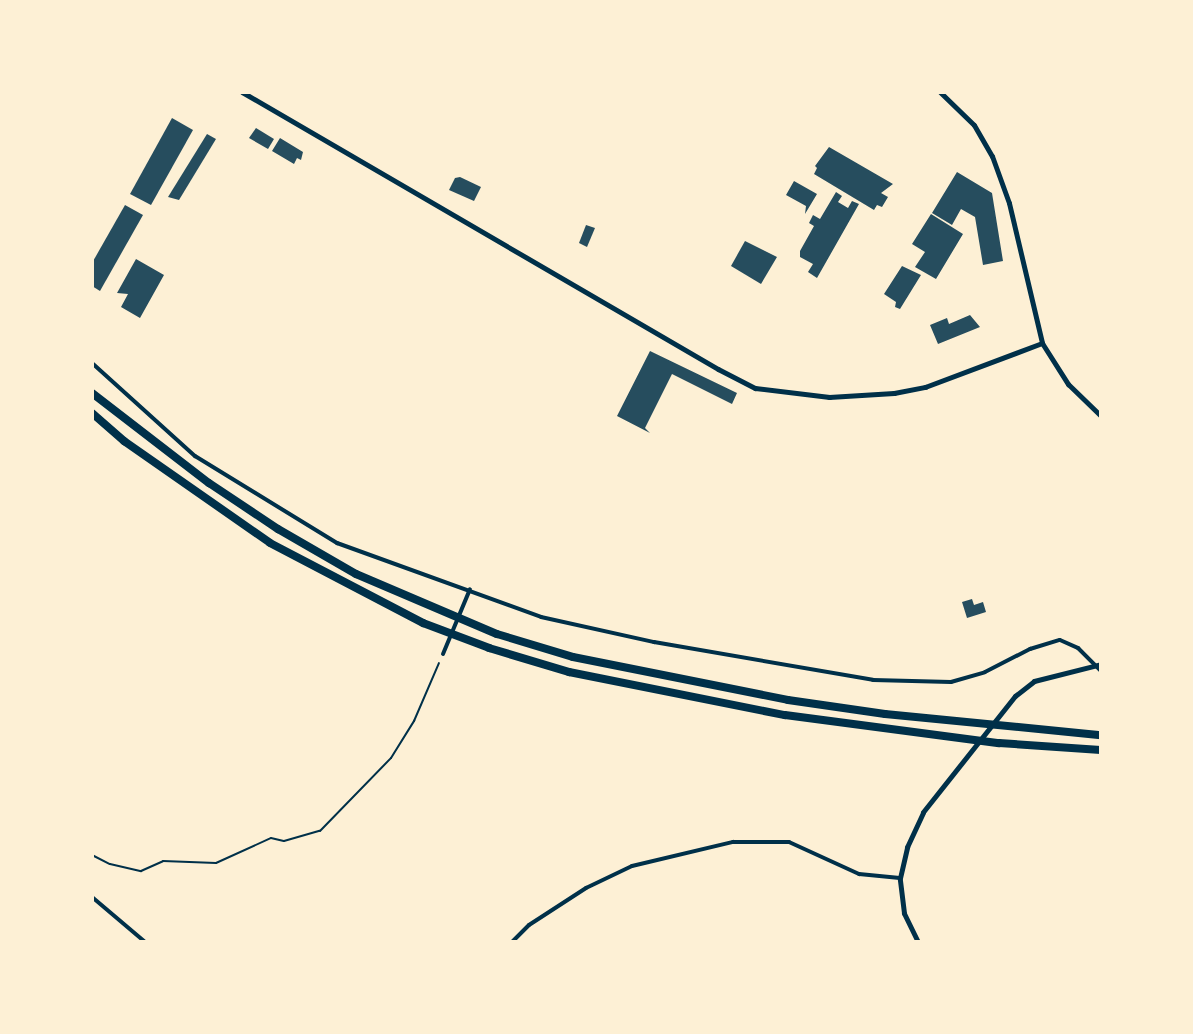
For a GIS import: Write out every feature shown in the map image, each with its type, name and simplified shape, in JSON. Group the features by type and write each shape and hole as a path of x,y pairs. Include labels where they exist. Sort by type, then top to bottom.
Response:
{"highway":[{"path":"92,393 209,483 278,529 356,574 497,634 573,657 788,700 900,716 1101,735"},
{"path":"92,413 124,441 270,543 423,623 489,648 569,672 785,715 999,743 1101,750"}],"street":[{"path":"242,92 755,388 829,397 894,393 925,387 1042,343"},
{"path":"940,92 974,125 992,156 1009,203 1042,343 1068,384 1101,416"},
{"path":"92,363 195,456 337,543 541,617 609,633 858,678 951,682 985,672 1030,649 1060,640 1078,648 1098,664 1101,671"},
{"path":"443,654 470,589"},
{"path":"918,942 904,913 900,878 907,847 923,812 1015,696 1034,681 1098,664"},
{"path":"512,942 529,925 586,888 632,866 733,842 789,842 859,874 900,878"},
{"path":"92,897 145,942"}],"path":[{"path":"92,855 120,868 141,871 163,861 216,863 271,838 284,841 320,831 391,758 414,721 443,654"}],"building":[{"path":"172,118 193,130 151,205 130,194"},
{"path":"256,128 274,139 268,149 249,138"},
{"path":"207,134 216,139 179,200 168,197"},
{"path":"280,138 303,152 301,160 297,158 294,164 272,151"},
{"path":"829,147 893,184 881,193 888,197 882,207 877,205 874,210 814,174 815,166"},
{"path":"957,172 992,193 1003,261 983,265 975,217 961,209 952,225 932,213"},
{"path":"460,177 481,187 474,201 449,190 455,178"},
{"path":"794,181 817,194 805,214 806,206 786,195"},
{"path":"836,192 842,196 838,202 848,208 852,201 859,204 817,278 808,272 813,264 800,257 800,251 814,226 809,223 813,215 820,219"},
{"path":"125,205 143,215 100,291 92,286 92,263"},
{"path":"931,214 963,234 936,279 915,267 925,252 912,244"},
{"path":"586,225 595,228 587,247 579,243"},
{"path":"745,241 777,257 761,284 731,266"},
{"path":"136,259 164,275 140,318 121,307 128,294 117,293"},
{"path":"902,266 921,275 900,309 884,294"},
{"path":"970,315 980,327 938,344 930,325 947,318 949,324"},
{"path":"650,351 737,393 732,404 672,374 645,428 650,433 617,416"},
{"path":"972,599 974,605 983,602 986,612 967,618 962,602"}]}
